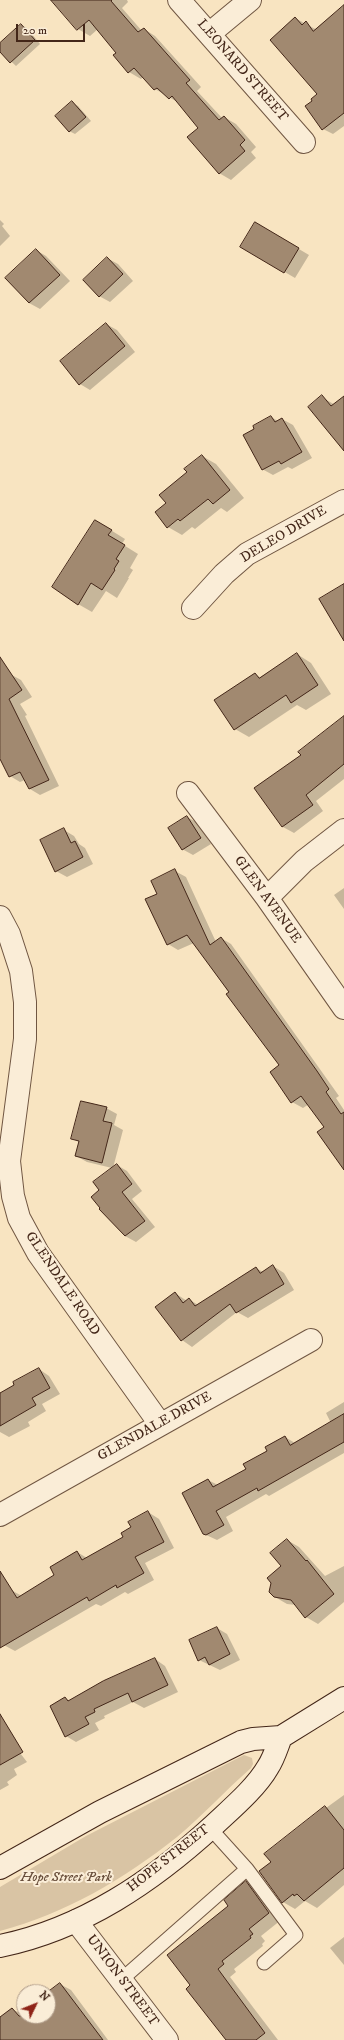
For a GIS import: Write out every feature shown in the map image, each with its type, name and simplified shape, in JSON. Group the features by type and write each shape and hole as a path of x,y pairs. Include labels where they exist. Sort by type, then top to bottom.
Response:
{"street":[{"name":"LEONARD STREET","path":"179,0 304,142"},
{"path":"209,34 250,0"},
{"name":"DELEO DRIVE","path":"193,608 224,574 246,554 344,501"},
{"name":"GLEN AVENUE","path":"188,793 267,898 344,1008"},
{"path":"267,898 304,861 344,830"},
{"name":"GLENDALE ROAD","path":"0,917 8,934 21,971 25,1002 25,1039 9,1161 13,1196 20,1218 38,1253 160,1424"},
{"name":"GLENDALE DRIVE","path":"0,1515 311,1340"},
{"path":"0,1868 100,1812 241,1742 253,1738 281,1737 344,1698"},
{"name":"HOPE STREET","path":"0,1946 25,1940 76,1921 117,1900 153,1876 210,1828 257,1782 267,1769 281,1737"},
{"name":"UNION STREET","path":"76,1921 167,2040"}],"lane":[{"path":"210,1828 247,1870 296,1934 264,1963"},
{"path":"121,1980 247,1870"}],"green space":[{"name":"Hope Street Park","path":"244,1755 252,1758 253,1764 251,1768 186,1829 157,1852 115,1881 71,1905 24,1924 0,1931 0,1887 86,1836"}],"building":[{"path":"51,0 112,0 111,1 138,32 144,28 190,80 186,83 219,120 224,116 245,140 240,145 245,151 219,174 187,137 198,128 172,96 169,99 157,88 154,90 134,68 128,73 113,55 116,53 89,20 77,30"},
{"path":"344,5 344,113 322,130 305,106 312,101 311,99 317,94 270,40 295,17 302,25 306,21 313,31"},
{"path":"21,24 35,40 10,63 0,52 0,43"},
{"path":"72,101 86,117 69,132 55,116"},
{"path":"255,222 299,248 284,273 240,247"},
{"path":"36,249 60,275 29,303 5,278"},
{"path":"107,257 123,274 99,297 83,280"},
{"path":"106,323 125,346 79,385 60,361"},
{"path":"322,395 331,406 344,396 344,451 308,407"},
{"path":"271,416 275,422 282,418 302,452 281,464 279,461 262,470 243,435 254,429 253,426"},
{"path":"202,455 230,490 213,504 208,499 180,521 178,519 167,528 155,512 166,503 159,495 187,472 184,469"},
{"path":"95,520 112,530 108,535 125,545 116,559 119,561 114,569 115,570 102,590 91,583 78,605 52,587"},
{"path":"344,584 344,641 319,599"},
{"path":"297,653 318,685 291,703 286,695 234,730 214,700 255,673 259,678"},
{"path":"0,657 22,690 9,699 49,780 29,789 20,772 9,777 0,759"},
{"path":"344,716 344,764 306,795 313,805 282,827 254,788 301,755 298,752"},
{"path":"187,816 201,838 182,850 168,828"},
{"path":"64,828 71,843 75,841 83,857 55,872 40,840"},
{"path":"175,869 210,945 221,937 317,1071 329,1089 326,1092 341,1114 344,1112 344,1170 317,1132 324,1127 301,1096 291,1103 270,1072 279,1065 226,994 229,992 187,935 167,945 145,899 157,894 151,881"},
{"path":"81,1101 107,1107 103,1121 112,1123 102,1163 75,1156 79,1141 71,1139"},
{"path":"117,1164 132,1184 122,1192 145,1221 125,1236 99,1209 100,1208 91,1197 99,1190 93,1182"},
{"path":"273,1265 284,1284 236,1313 230,1304 181,1341 155,1307 175,1292 183,1303 189,1298 195,1306 256,1267 260,1273"},
{"path":"39,1368 50,1388 32,1398 36,1405 0,1426 0,1393 14,1385 13,1382"},
{"path":"344,1414 344,1442 258,1491 257,1488 216,1511 224,1525 206,1535 203,1534 182,1493 208,1479 213,1487 246,1469 243,1464 267,1451 265,1447 285,1436 290,1445"},
{"path":"148,1511 164,1542 135,1557 144,1573 117,1588 116,1585 89,1601 87,1597 0,1648 0,1571 17,1598 54,1575 50,1567 77,1551 82,1560 123,1537 121,1533 131,1527 128,1522"},
{"path":"287,1539 306,1561 307,1560 334,1594 305,1618 291,1600 274,1597 269,1592 271,1583 267,1578 281,1566 270,1553"},
{"path":"217,1627 230,1654 209,1665 205,1657 198,1661 189,1640"},
{"path":"155,1658 168,1685 132,1702 128,1693 94,1709 95,1712 85,1717 89,1724 65,1737 50,1706 65,1697 68,1701 103,1681"},
{"path":"0,1714 23,1752 0,1765"},
{"path":"325,1806 344,1830 344,1868 304,1901 297,1894 294,1896 293,1894 282,1903 259,1871 271,1862 264,1854"},
{"path":"246,1881 269,1913 249,1929 253,1934 250,1936 251,1938 222,1961 224,1964 218,1969 265,2033 256,2040 226,2040 186,1989 190,1985 167,1955 228,1906 224,1900"},
{"path":"60,1983 103,2040 0,2040 0,2017 12,2008 16,2013 16,2024 56,2024 56,1986"}]}
